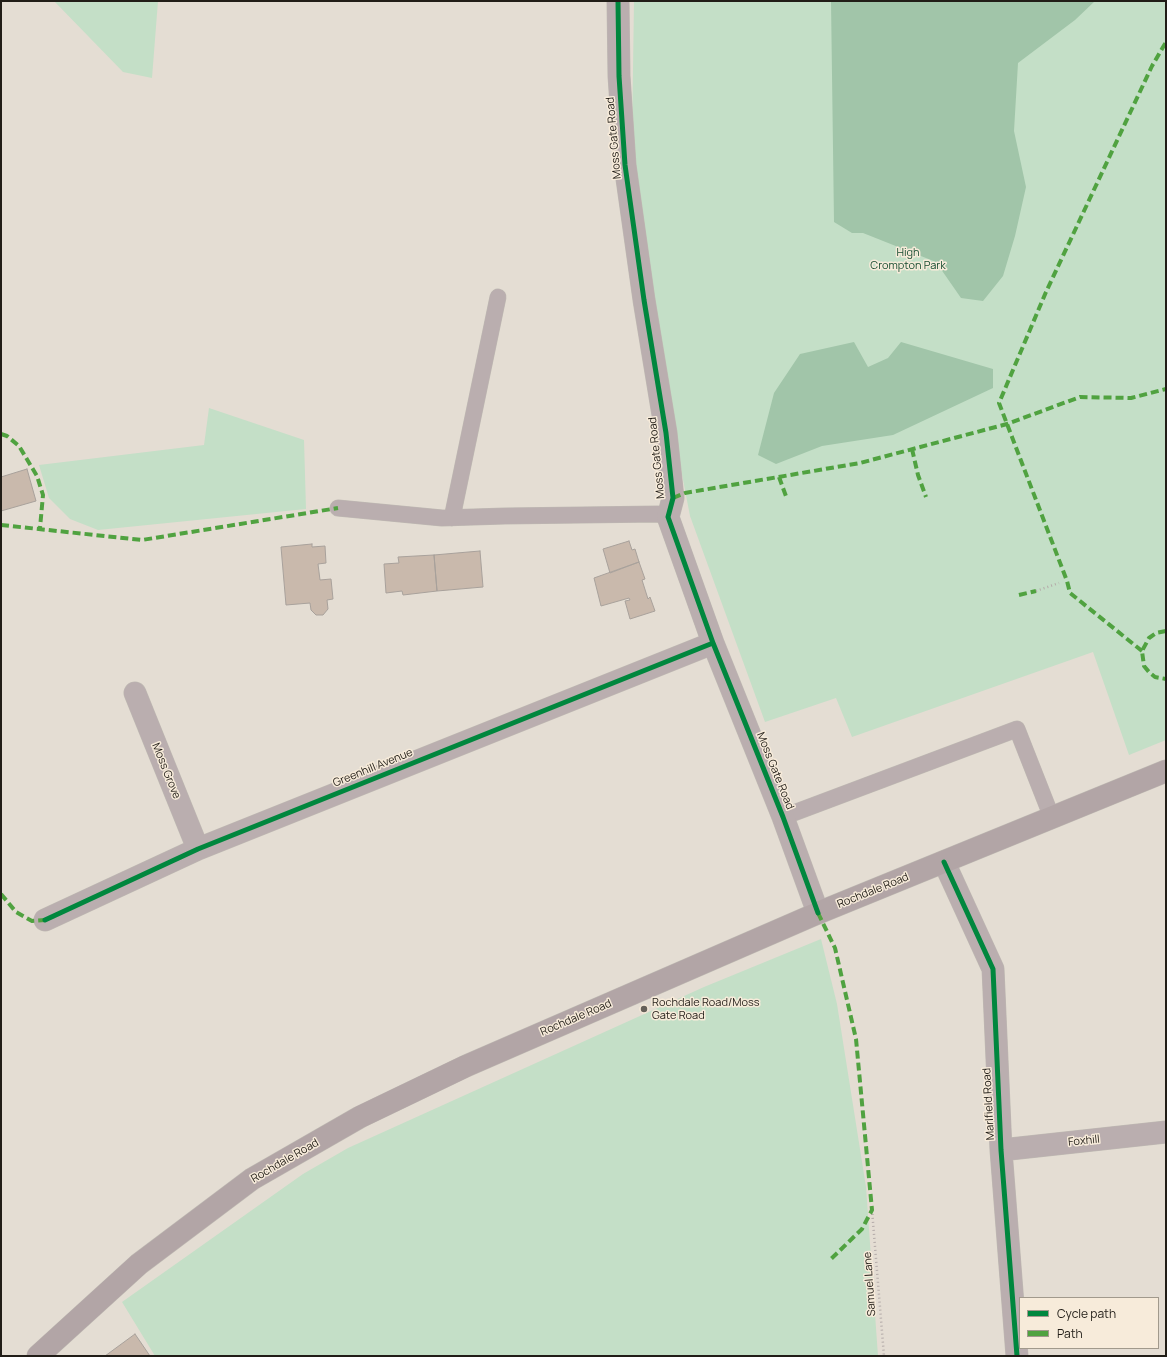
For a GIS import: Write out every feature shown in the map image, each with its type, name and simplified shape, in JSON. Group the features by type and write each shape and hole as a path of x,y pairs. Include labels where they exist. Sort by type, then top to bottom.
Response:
{"main road":[{"name":"Rochdale Road","path":"38,1356 139,1264 252,1179 360,1117 466,1066 818,913 1166,771"}],"street":[{"name":"Moss Gate Road","path":"618,1 618,76 625,165 644,300 667,440 673,498 668,516 713,643 783,817 818,913"},
{"name":"Greenhill Avenue","path":"45,920 198,849 713,643"},
{"name":"Moss Grove","path":"135,693 198,849"},
{"name":"Marlfield Road","path":"944,862 993,969 1001,1150 1017,1356"},
{"name":"Foxhill","path":"1001,1150 1166,1132"}],"lane":[{"path":"452,518 498,297"},
{"path":"338,508 442,518 658,514 668,516"},
{"path":"783,817 1017,729 1052,818"}],"path":[{"path":"1036,590 1059,583"}],"green space":[{"path":"54,1 158,1 152,78 123,72"},
{"name":"High Crompton Park","path":"634,1 1166,1 1166,740 1129,755 1093,652 852,737 836,698 765,722 690,516 669,407 632,137"},
{"path":"831,1 1095,1 1075,20 1018,63 1014,131 1026,187 1015,236 1003,276 983,301 961,298 936,262 863,233 852,233 834,222"},
{"path":"854,342 868,367 888,358 901,342 993,369 993,388 893,435 822,446 776,464 758,455 774,393 800,354"},
{"path":"209,408 304,440 306,509 98,530 70,519 49,498 39,465 204,445"},
{"path":"821,939 837,1004 866,1187 878,1356 155,1356 122,1302 303,1174 348,1148 704,987"}],"building":[{"path":"27,469 36,501 1,511 1,477"},
{"path":"629,541 632,550 635,549 639,562 610,573 603,549"},
{"path":"312,544 312,547 325,546 326,563 318,564 320,580 331,579 333,599 327,600 328,609 323,615 316,615 311,610 310,603 286,605 281,547"},
{"path":"480,551 483,587 437,591 434,555"},
{"path":"434,555 437,591 403,595 402,591 386,593 384,564 399,563 398,557"},
{"path":"639,562 645,579 642,580 648,599 650,597 655,611 630,619 625,601 630,600 629,598 601,606 594,578"},
{"path":"135,1334 150,1356 105,1356"}],"marked path":[{"path":"1142,651 1070,593 1067,581 999,403 1046,292 1152,66 1166,42"},
{"path":"673,498 685,493 860,463 1007,424 1080,397 1131,398 1166,389"},
{"path":"1,434 7,436 19,446 37,476 43,495 40,528"},
{"path":"912,449 918,475 926,497"},
{"path":"779,477 787,499"},
{"path":"1,525 142,540 338,508"},
{"path":"1019,595 1036,591"},
{"path":"1166,631 1156,633 1149,638 1142,651 1144,666 1149,672 1155,677 1166,679"},
{"path":"1,894 16,912 32,921 45,920"},
{"path":"818,913 835,948 856,1039 872,1210 862,1229 831,1259"}],"cycle path":[{"path":"618,1 619,76 625,165 644,300 666,433 673,498 668,517 713,643 783,817 818,913"},
{"path":"45,920 198,849 713,643"},
{"path":"944,862 993,969 1001,1150 1017,1356"}],"place":[{"name":"Rochdale Road/Moss Gate Road","path":"644,1009"}]}
